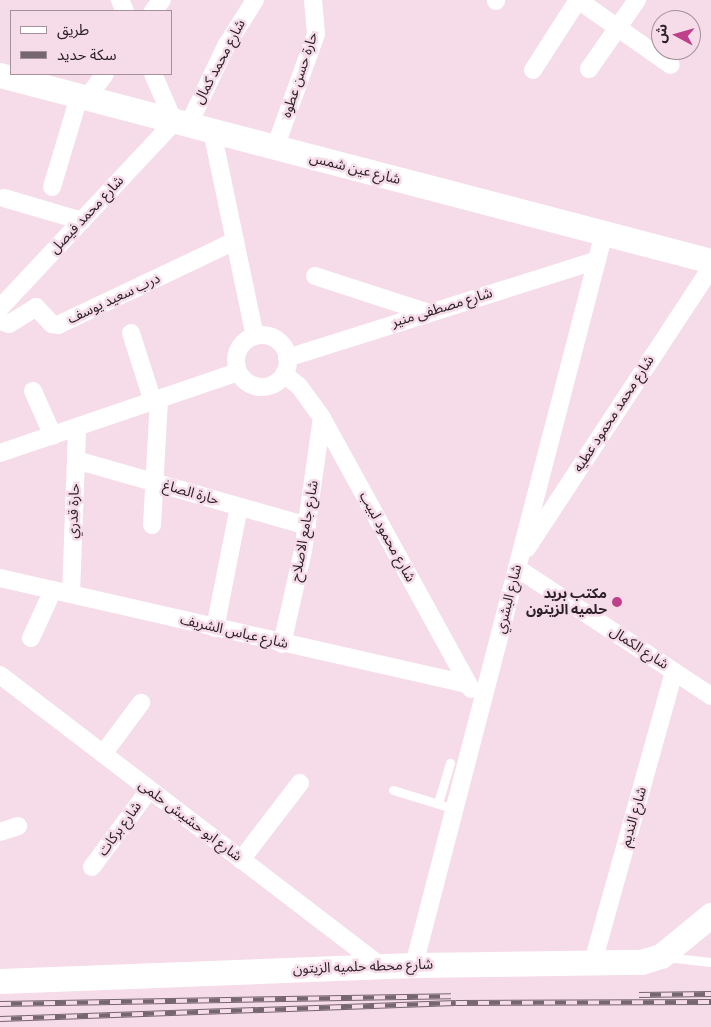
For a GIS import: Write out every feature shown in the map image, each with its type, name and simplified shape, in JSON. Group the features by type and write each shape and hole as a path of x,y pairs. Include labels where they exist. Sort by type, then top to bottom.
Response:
{"street":[{"path":"154,10 162,0"},
{"name":"شارع محمد كمال","path":"191,126 222,53 255,0"},
{"name":"حارة حسن عطوه","path":"275,148 316,34 313,0"},
{"path":"533,70 578,0 671,65"},
{"path":"589,69 637,0"},
{"name":"شارع عين شمس","path":"0,75 711,261"},
{"path":"52,187 82,98 104,75"},
{"path":"154,75 191,126 235,241 254,336"},
{"name":"شارع محمد فيصل","path":"0,308 82,221 191,126"},
{"path":"4,198 82,221"},
{"name":"شارع البشري","path":"414,965 446,806 481,707 604,233"},
{"name":"درب سعيد يوسف","path":"0,321 9,324 36,307 52,324 58,325 235,241"},
{"name":"شارع مصطفى منير","path":"286,366 426,312 597,260"},
{"name":"شارع محمد محمود عطيه","path":"518,564 711,268"},
{"path":"315,276 426,312"},
{"path":"131,332 156,400 152,525"},
{"path":"254,336 276,340 286,366 265,387 249,384 238,372 238,350 254,336"},
{"name":"شارع محمود لبيب","path":"286,366 322,418 481,707"},
{"path":"0,453 238,372"},
{"path":"34,391 53,436"},
{"name":"شارع جامع الاصلاح","path":"282,644 307,526 322,418"},
{"name":"حارة قدري","path":"71,594 77,428"},
{"name":"حارة الصاغ","path":"76,460 307,526"},
{"path":"215,628 239,507"},
{"name":"شارع الكمال","path":"518,564 711,696"},
{"name":"شارع عباس الشريف","path":"0,578 282,644 468,684"},
{"path":"31,638 53,590"},
{"name":"شارع النديم","path":"593,962 674,672"},
{"name":"شارع ابو حشيش حلمى","path":"0,675 380,966"},
{"path":"103,754 141,703"},
{"path":"240,860 300,783"},
{"name":"شارع بركات","path":"92,867 149,790"},
{"path":"0,832 18,826"},
{"name":"شارع محطه حلميه الزيتون","path":"0,981 380,966 641,962 661,956 711,914"}],"lane":[{"path":"393,790 446,806 450,762"},
{"path":"661,956 711,962"}],"railway":[{"path":"639,995 711,994"},
{"path":"0,1004 451,996"},
{"path":"0,1019 456,1003 711,1002"}],"place":[{"name":"مكتب بريد حلميه الزيتون","path":"617,602"}]}
